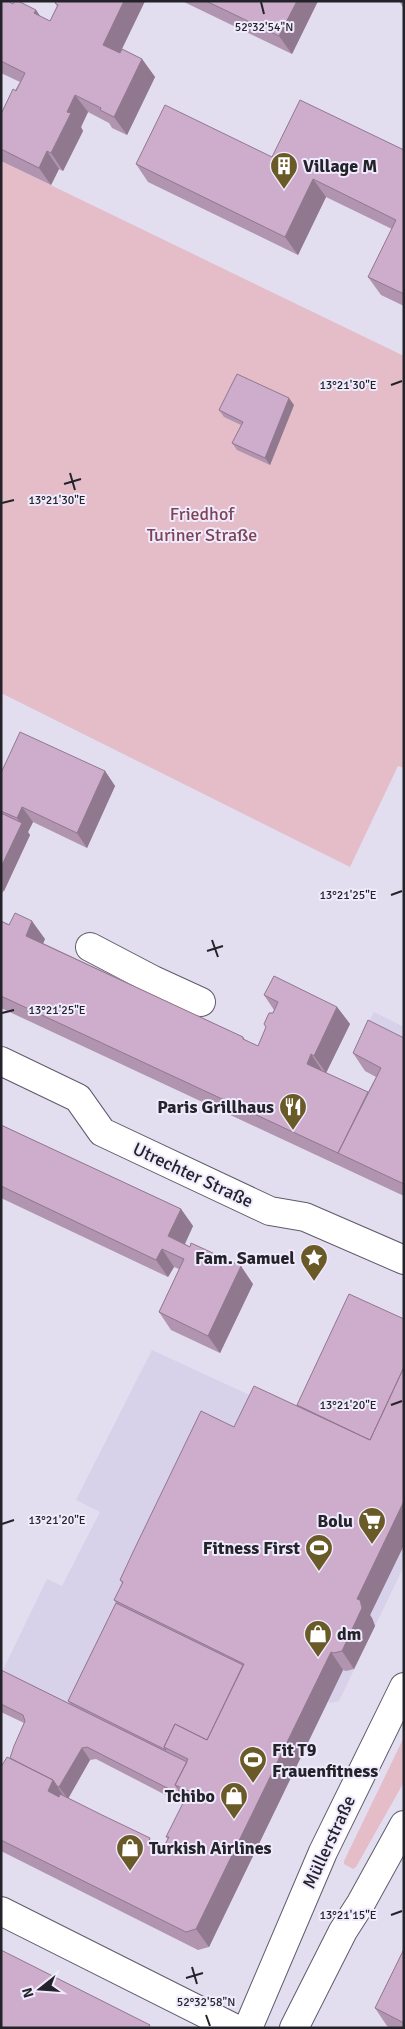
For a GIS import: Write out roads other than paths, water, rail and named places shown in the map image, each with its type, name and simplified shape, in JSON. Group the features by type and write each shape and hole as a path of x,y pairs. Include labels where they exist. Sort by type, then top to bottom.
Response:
{"street":[{"path":"90,947 148,992 201,1002"},
{"name":"Utrechter Straße","path":"1,1061 78,1098 102,1132 270,1212 305,1217 404,1260"},
{"name":"Müllerstraße","path":"248,2028 323,1852 404,1687"},
{"path":"294,2028 343,1931 361,1903 404,1825"},
{"path":"1,1911 234,2028"}],"place":[{"name":"Village M","path":"284,190"},
{"name":"Paris Grillhaus","path":"293,1131"},
{"name":"Fam. Samuel","path":"314,1282"},
{"name":"Bolu","path":"372,1545"},
{"name":"Fitness First","path":"319,1572"},
{"name":"dm","path":"318,1658"},
{"name":"Fit T9 Frauenfitness","path":"253,1784"},
{"name":"Tchibo","path":"234,1820"},
{"name":"Turkish Airlines","path":"130,1872"}],"park label":[{"name":"Friedhof Turiner Straße","path":"202,524"}]}
